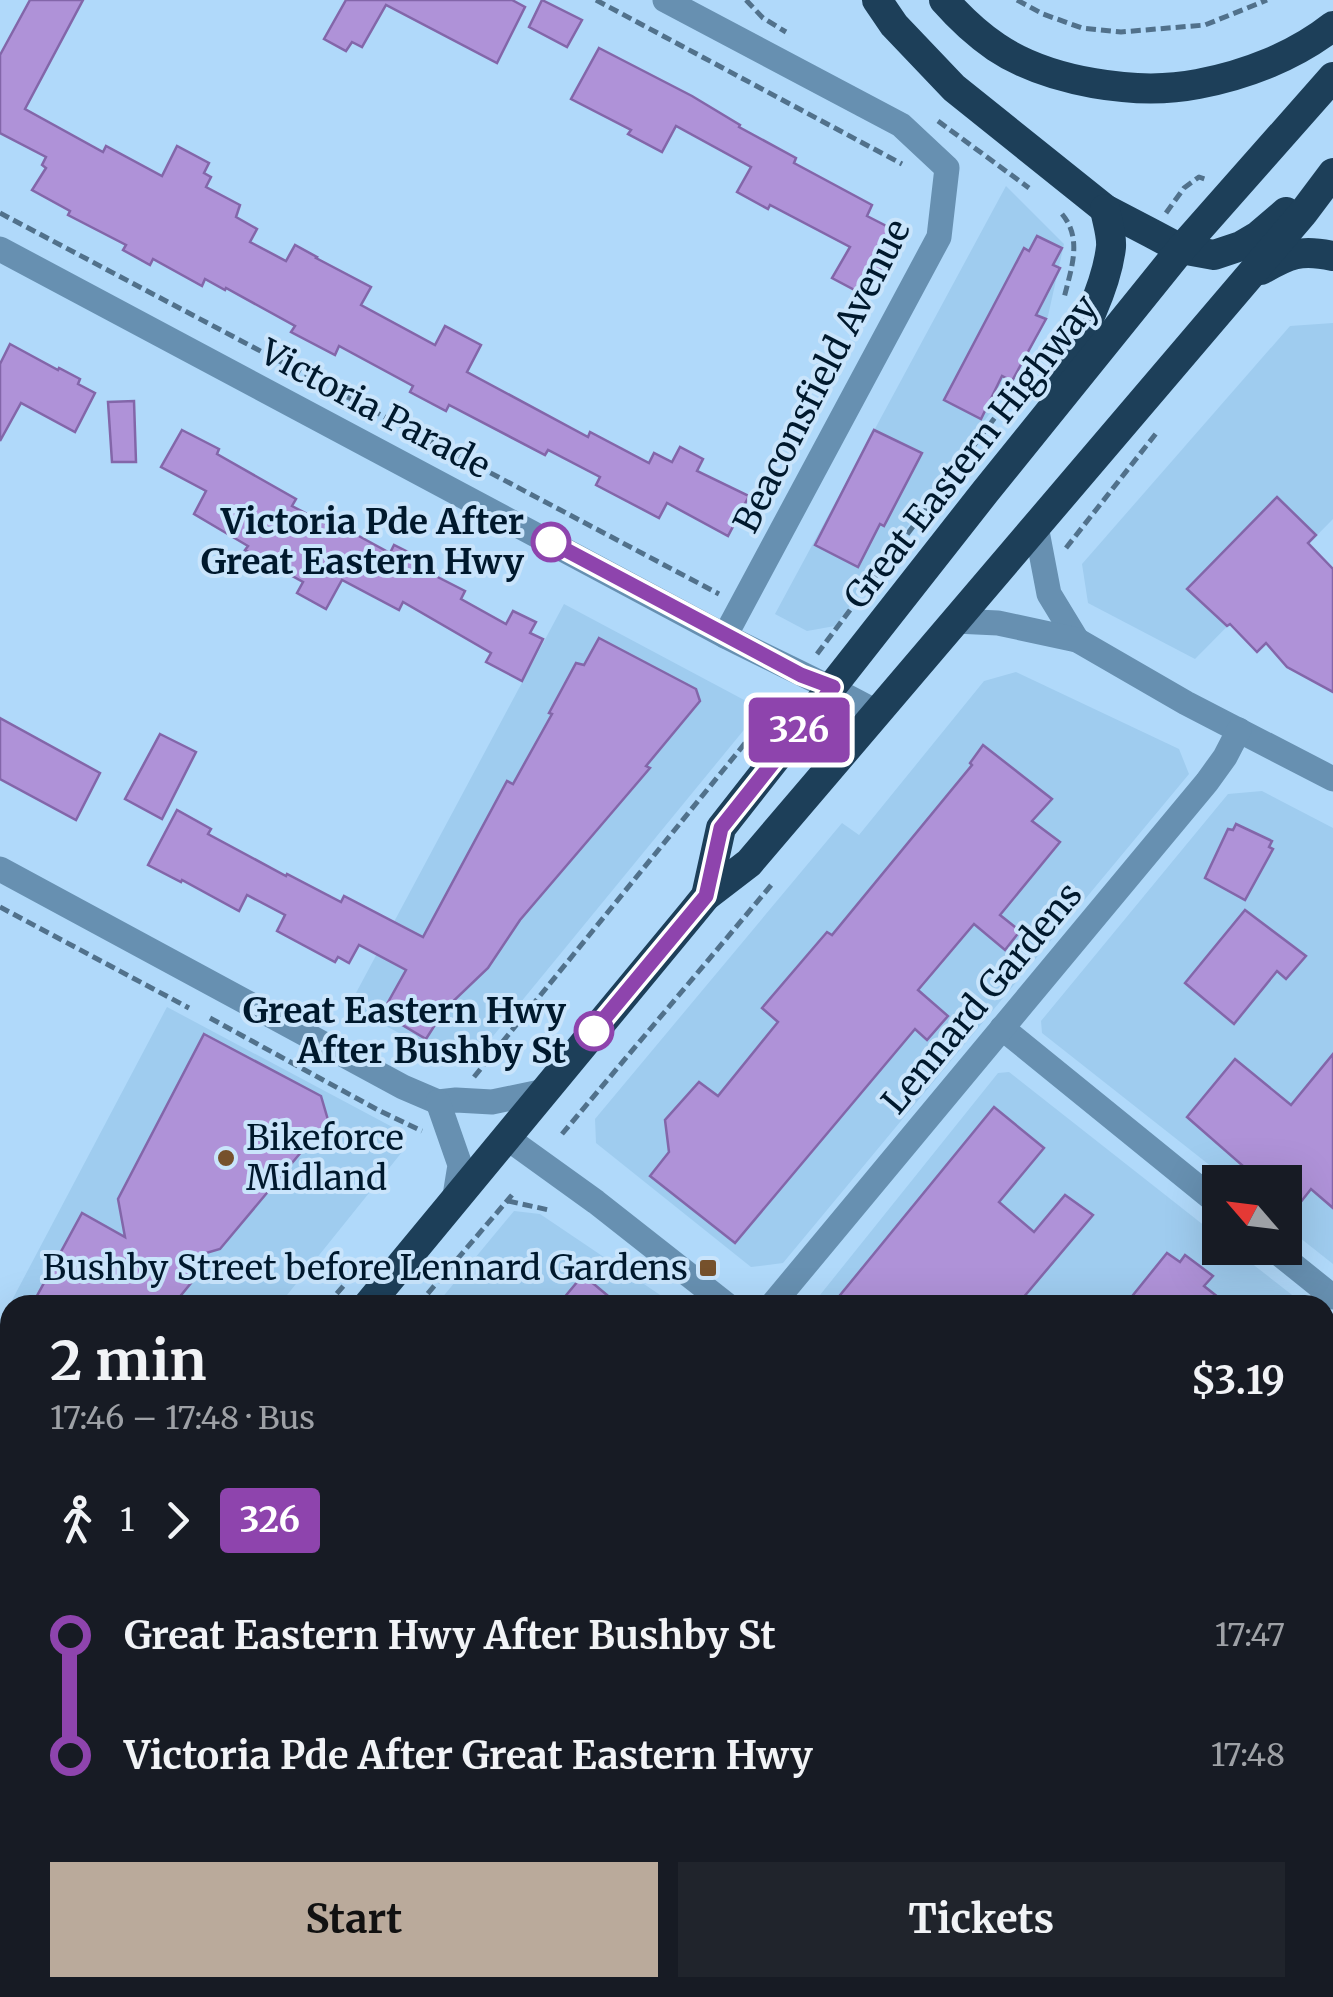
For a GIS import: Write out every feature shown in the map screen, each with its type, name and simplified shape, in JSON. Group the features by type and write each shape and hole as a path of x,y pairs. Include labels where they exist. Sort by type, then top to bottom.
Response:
{"highway":[{"path":"877,0 894,25 954,88 1105,209 1182,249 1214,255 1241,246 1289,208 1310,201"},
{"path":"944,0 974,30 1020,60 1073,79 1130,86 1194,85 1228,78 1291,53 1333,26"},
{"name":"Great Eastern Highway","path":"706,896 721,828 1182,249 1333,77"},
{"name":"Great Eastern Highway","path":"376,1295 706,896 748,863 1249,278 1333,173"},
{"path":"986,492 1049,397 1085,326 1112,244 1105,209"},
{"path":"1249,278 1300,252 1333,256"}],"street":[{"name":"Beaconsfield Avenue","path":"665,0 901,126 947,168 940,237 725,636"},
{"name":"Victoria Parade","path":"0,249 725,636 878,713"},
{"path":"1036,526 1050,594 1076,640"},
{"path":"956,621 998,624 1076,640 1186,703 1333,779"},
{"name":"Lennard Gardens","path":"780,1295 1207,782 1239,730"},
{"path":"0,869 399,1085 447,1101 492,1102 544,1092"},
{"path":"1002,1028 1202,1190"},
{"path":"447,1101 460,1165 454,1202"},
{"path":"507,1138 714,1295"},
{"path":"1293,1265 1331,1295"}],"path":[{"path":"596,0 903,165"},
{"path":"746,0 763,18 794,36"},
{"path":"1017,0 1082,28 1121,32 1205,25 1267,0"},
{"path":"924,110 1036,193"},
{"path":"1052,205 1071,228 1075,251 1063,304"},
{"path":"0,213 726,598"},
{"path":"447,1101 801,675 1033,367"},
{"path":"1046,573 1165,422"},
{"path":"562,1134 777,878"},
{"path":"0,907 190,1008"},
{"path":"210,1018 426,1133"},
{"path":"427,1295 510,1198 549,1210"},
{"path":"336,1295 352,1276"}],"shaded area":[{"path":"1006,186 1064,244 1048,316 1012,383 835,626 807,631 775,614"},
{"path":"1333,323 1333,519 1195,659 1088,603 1082,564 1290,326"},
{"path":"564,604 761,709 471,1063 449,1060 349,1006"},
{"path":"1016,672 1179,749 1189,774 783,1263 751,1267 596,1143 595,1119 842,823 859,835 984,681"},
{"path":"1262,791 1333,828 1333,1264 1302,1239 1302,1165 1209,1165 1042,1033 1041,1021 1228,794"},
{"path":"167,1007 398,1130 402,1152 287,1295 15,1295"},
{"path":"1009,1072 1202,1224 1202,1265 1254,1265 1292,1295 820,1295 998,1073"},
{"path":"514,1211 540,1214 660,1295 444,1295"}],"building":[{"path":"30,0 83,0 25,109 103,152 106,146 162,176 177,146 209,163 204,173 211,177 206,187 240,205 236,217 257,229 250,242 286,261 295,245 371,287 361,305 435,345 445,326 481,345 467,372 588,437 590,432 649,463 654,453 672,462 680,447 703,459 697,471 749,496 728,536 667,503 659,518 596,485 600,477 548,450 545,455 449,405 446,411 410,392 413,386 339,346 335,355 291,332 295,326 226,288 205,279 202,286 153,259 150,265 123,250 126,245 68,215 70,211 32,190 46,168 42,165 46,157 0,133 0,55"},
{"path":"346,0 512,0 525,7 497,63 386,5 362,47 352,42 346,51 324,39"},
{"path":"542,0 582,20 567,47 529,27"},
{"path":"599,48 692,96 796,158 794,163 872,205 867,216 900,233 866,296 832,278 850,247 737,192 751,167 676,126 662,152 628,134 631,130 571,99"},
{"path":"1037,236 1062,248 1053,265 1060,268 1036,315 1046,319 1012,381 1002,376 981,419 944,400 1024,248 1029,251"},
{"path":"10,344 80,379 78,384 95,393 75,432 21,403 0,441 0,364"},
{"path":"134,401 136,462 112,462 108,402"},
{"path":"182,430 296,499 292,506 332,527 335,523 390,553 394,545 424,560 420,568 465,591 461,599 506,624 513,611 536,622 530,633 543,639 522,681 486,662 491,653 403,602 399,610 342,580 326,609 297,593 303,582 245,550 248,546 194,514 206,491 161,467"},
{"path":"874,430 922,453 858,567 815,545"},
{"path":"1277,497 1316,535 1308,543 1333,569 1333,692 1287,667 1266,643 1257,652 1187,589"},
{"path":"599,638 696,689 700,701 646,766 650,768 520,920 488,968 445,1009 426,1039 382,1013 406,970 359,945 349,963 338,957 335,962 277,931 285,915 247,895 239,911 148,865 177,810 211,829 208,834 286,876 341,902 344,896 423,937 507,781 513,784 576,663 584,665"},
{"path":"0,718 100,773 76,820 0,779"},
{"path":"160,734 196,752 162,819 125,799"},
{"path":"983,745 1052,799 1032,821 1060,842 1000,915 1020,931 1005,950 974,924 918,990 948,1016 927,1040 915,1029 735,1243 650,1176 669,1152 665,1120 699,1082 718,1096 778,1022 762,1008 827,932 832,935 972,765"},
{"path":"1236,824 1272,841 1269,847 1273,849 1245,900 1205,878 1228,829 1233,830"},
{"path":"1245,910 1306,956 1286,979 1277,971 1234,1024 1185,983"},
{"path":"204,1034 321,1096 328,1120 220,1249 189,1258 191,1283 181,1295 37,1295 82,1213 125,1237 118,1199"},
{"path":"1333,1054 1333,1208 1311,1189 1302,1200 1302,1165 1242,1165 1187,1117 1235,1059 1291,1105"},
{"path":"994,1107 1044,1148 999,1202 1034,1232 1065,1195 1093,1215 1025,1295 840,1295"},
{"path":"1167,1253 1180,1262 1185,1255 1213,1276 1204,1286 1215,1295 1133,1295"},
{"path":"583,1275 607,1295 566,1295"}],"bus line":[{"name":"326","path":"551,542 725,636 833,687 721,828 706,896 594,1031"}],"place":[{"name":"Victoria Pde After Great Eastern Hwy","path":"551,542"},
{"name":"Great Eastern Hwy After Bushby St","path":"594,1031"},
{"name":"Bikeforce Midland","path":"226,1158"},
{"name":"Bushby Street before Lennard Gardens","path":"708,1268"}]}
